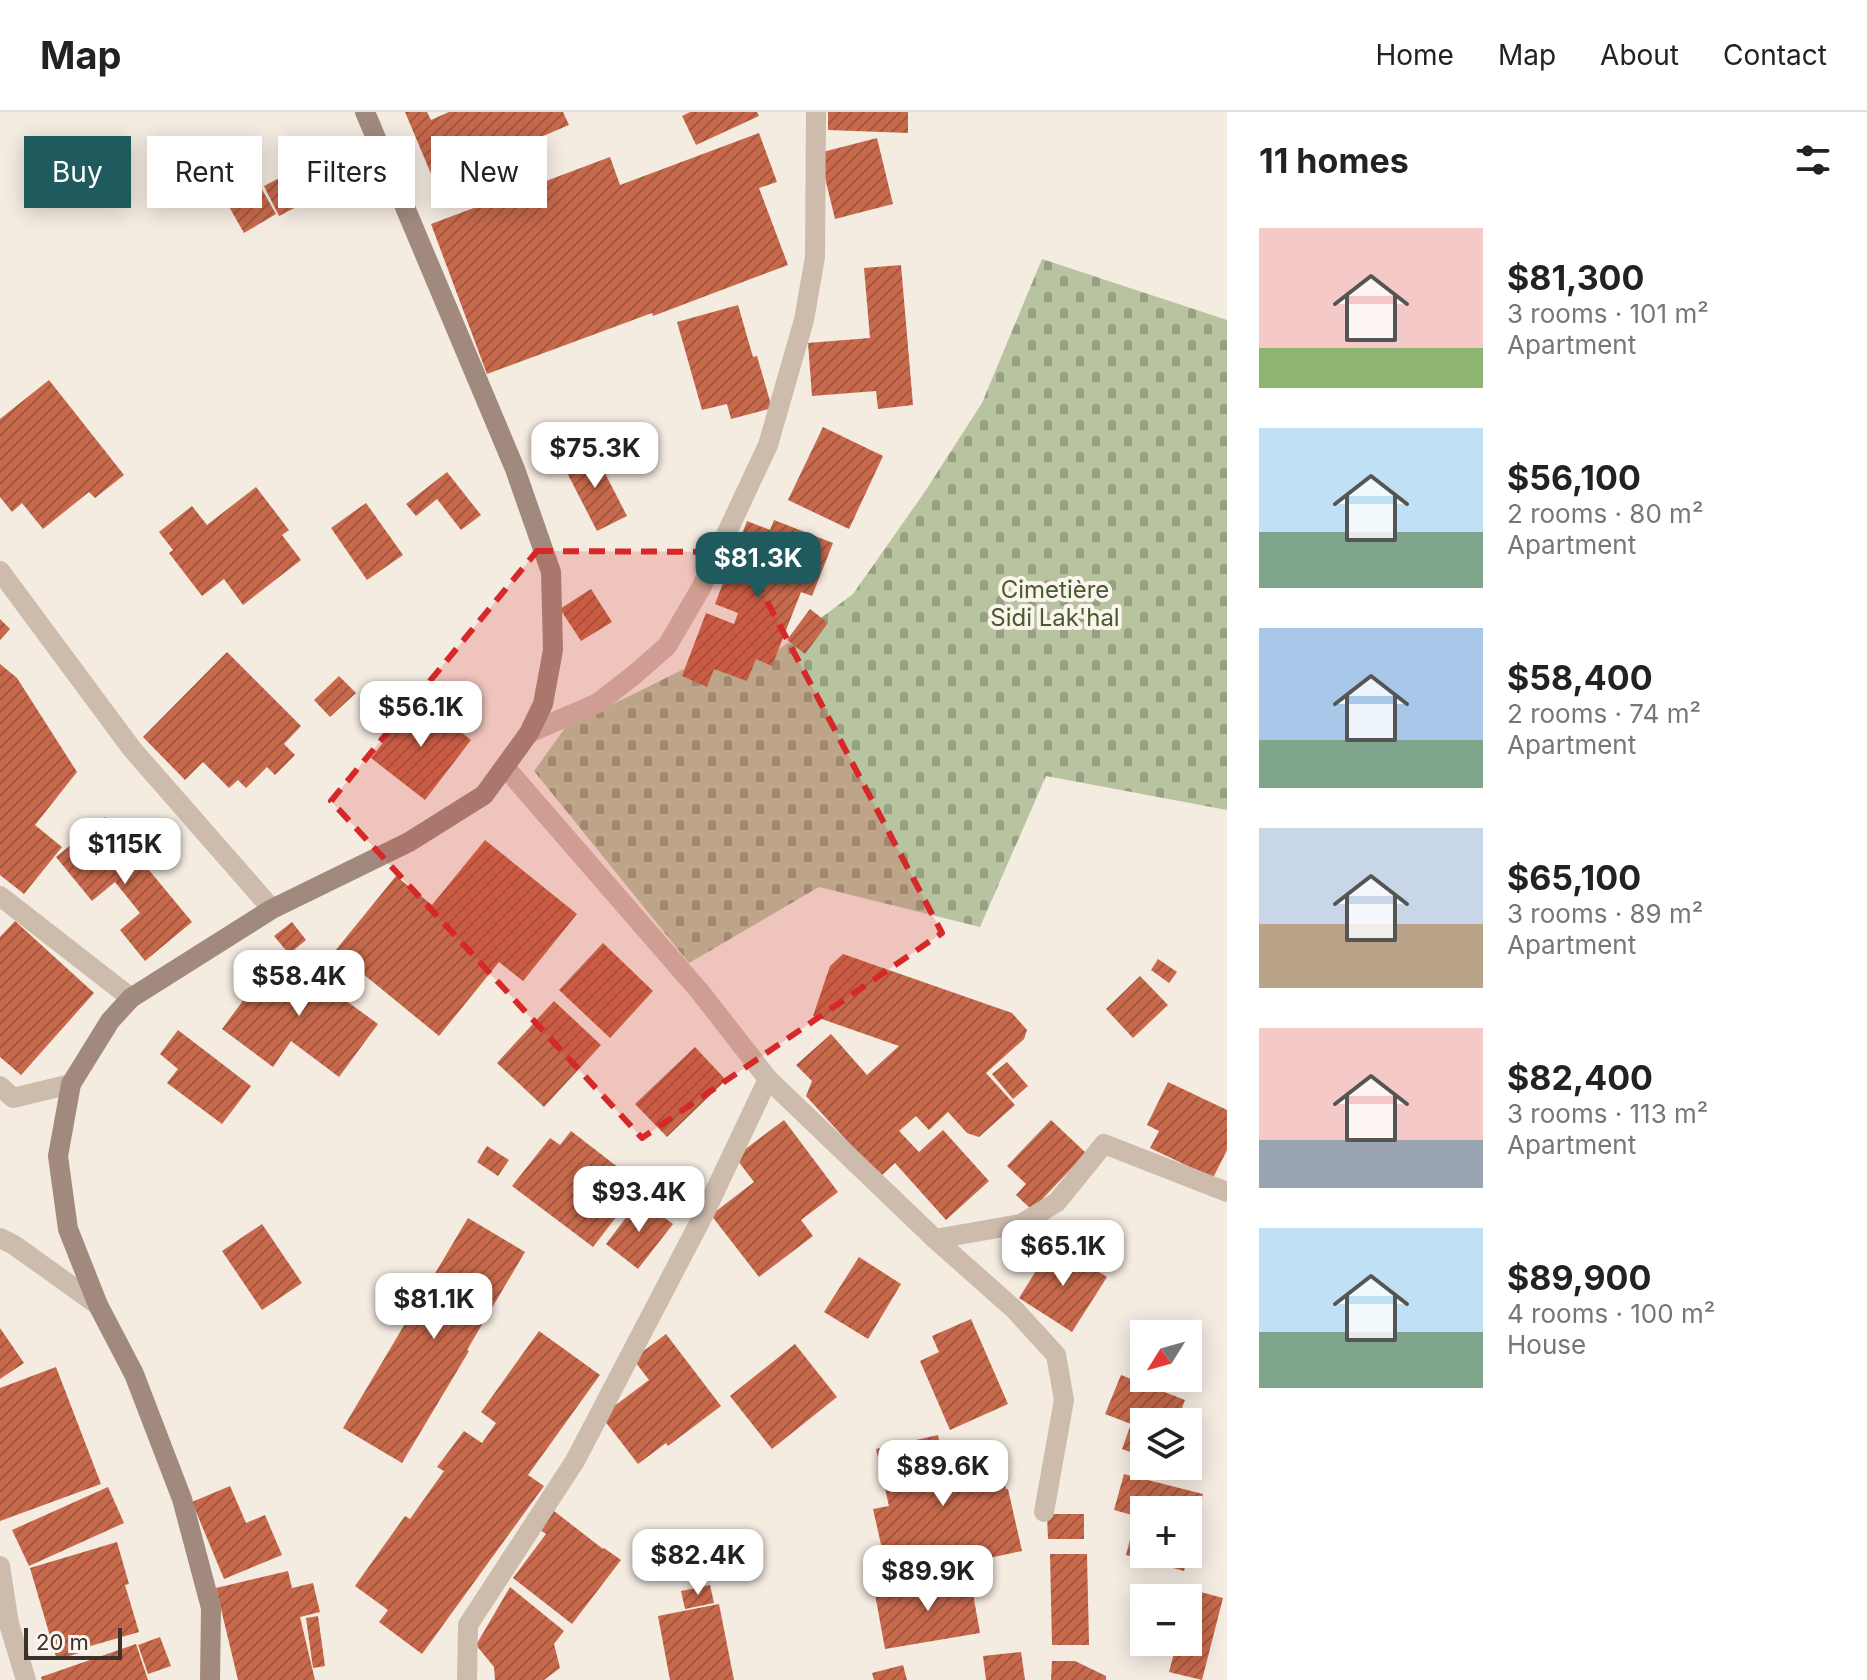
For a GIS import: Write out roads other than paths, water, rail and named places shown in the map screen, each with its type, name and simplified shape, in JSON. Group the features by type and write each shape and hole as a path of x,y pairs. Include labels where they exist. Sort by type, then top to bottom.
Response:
{"main road":[{"path":"210,1680 211,1608 182,1499 134,1374 98,1305 68,1229 58,1156 71,1084 110,1021 131,998 272,909 409,842 484,795 529,733 543,704 553,650 551,572 515,469 365,112"}],"street":[{"path":"529,733 598,703 667,646 701,588 768,445 804,320 815,257 816,112"},
{"path":"0,571 132,749 272,909"},
{"path":"505,767 701,993 768,1079 935,1239 1014,1309 1056,1355 1064,1400 1044,1512"},
{"path":"0,896 131,998"},
{"path":"467,1680 468,1625 575,1461 705,1212 768,1079"},
{"path":"4,1099 71,1084"},
{"path":"935,1239 1021,1224 1057,1202 1104,1144 1227,1192"},
{"path":"0,1238 98,1305"},
{"path":"0,1566 9,1624 26,1680"}],"park label":[{"name":"Cimetière Sidi Lak'hal","path":"1055,604"}]}
